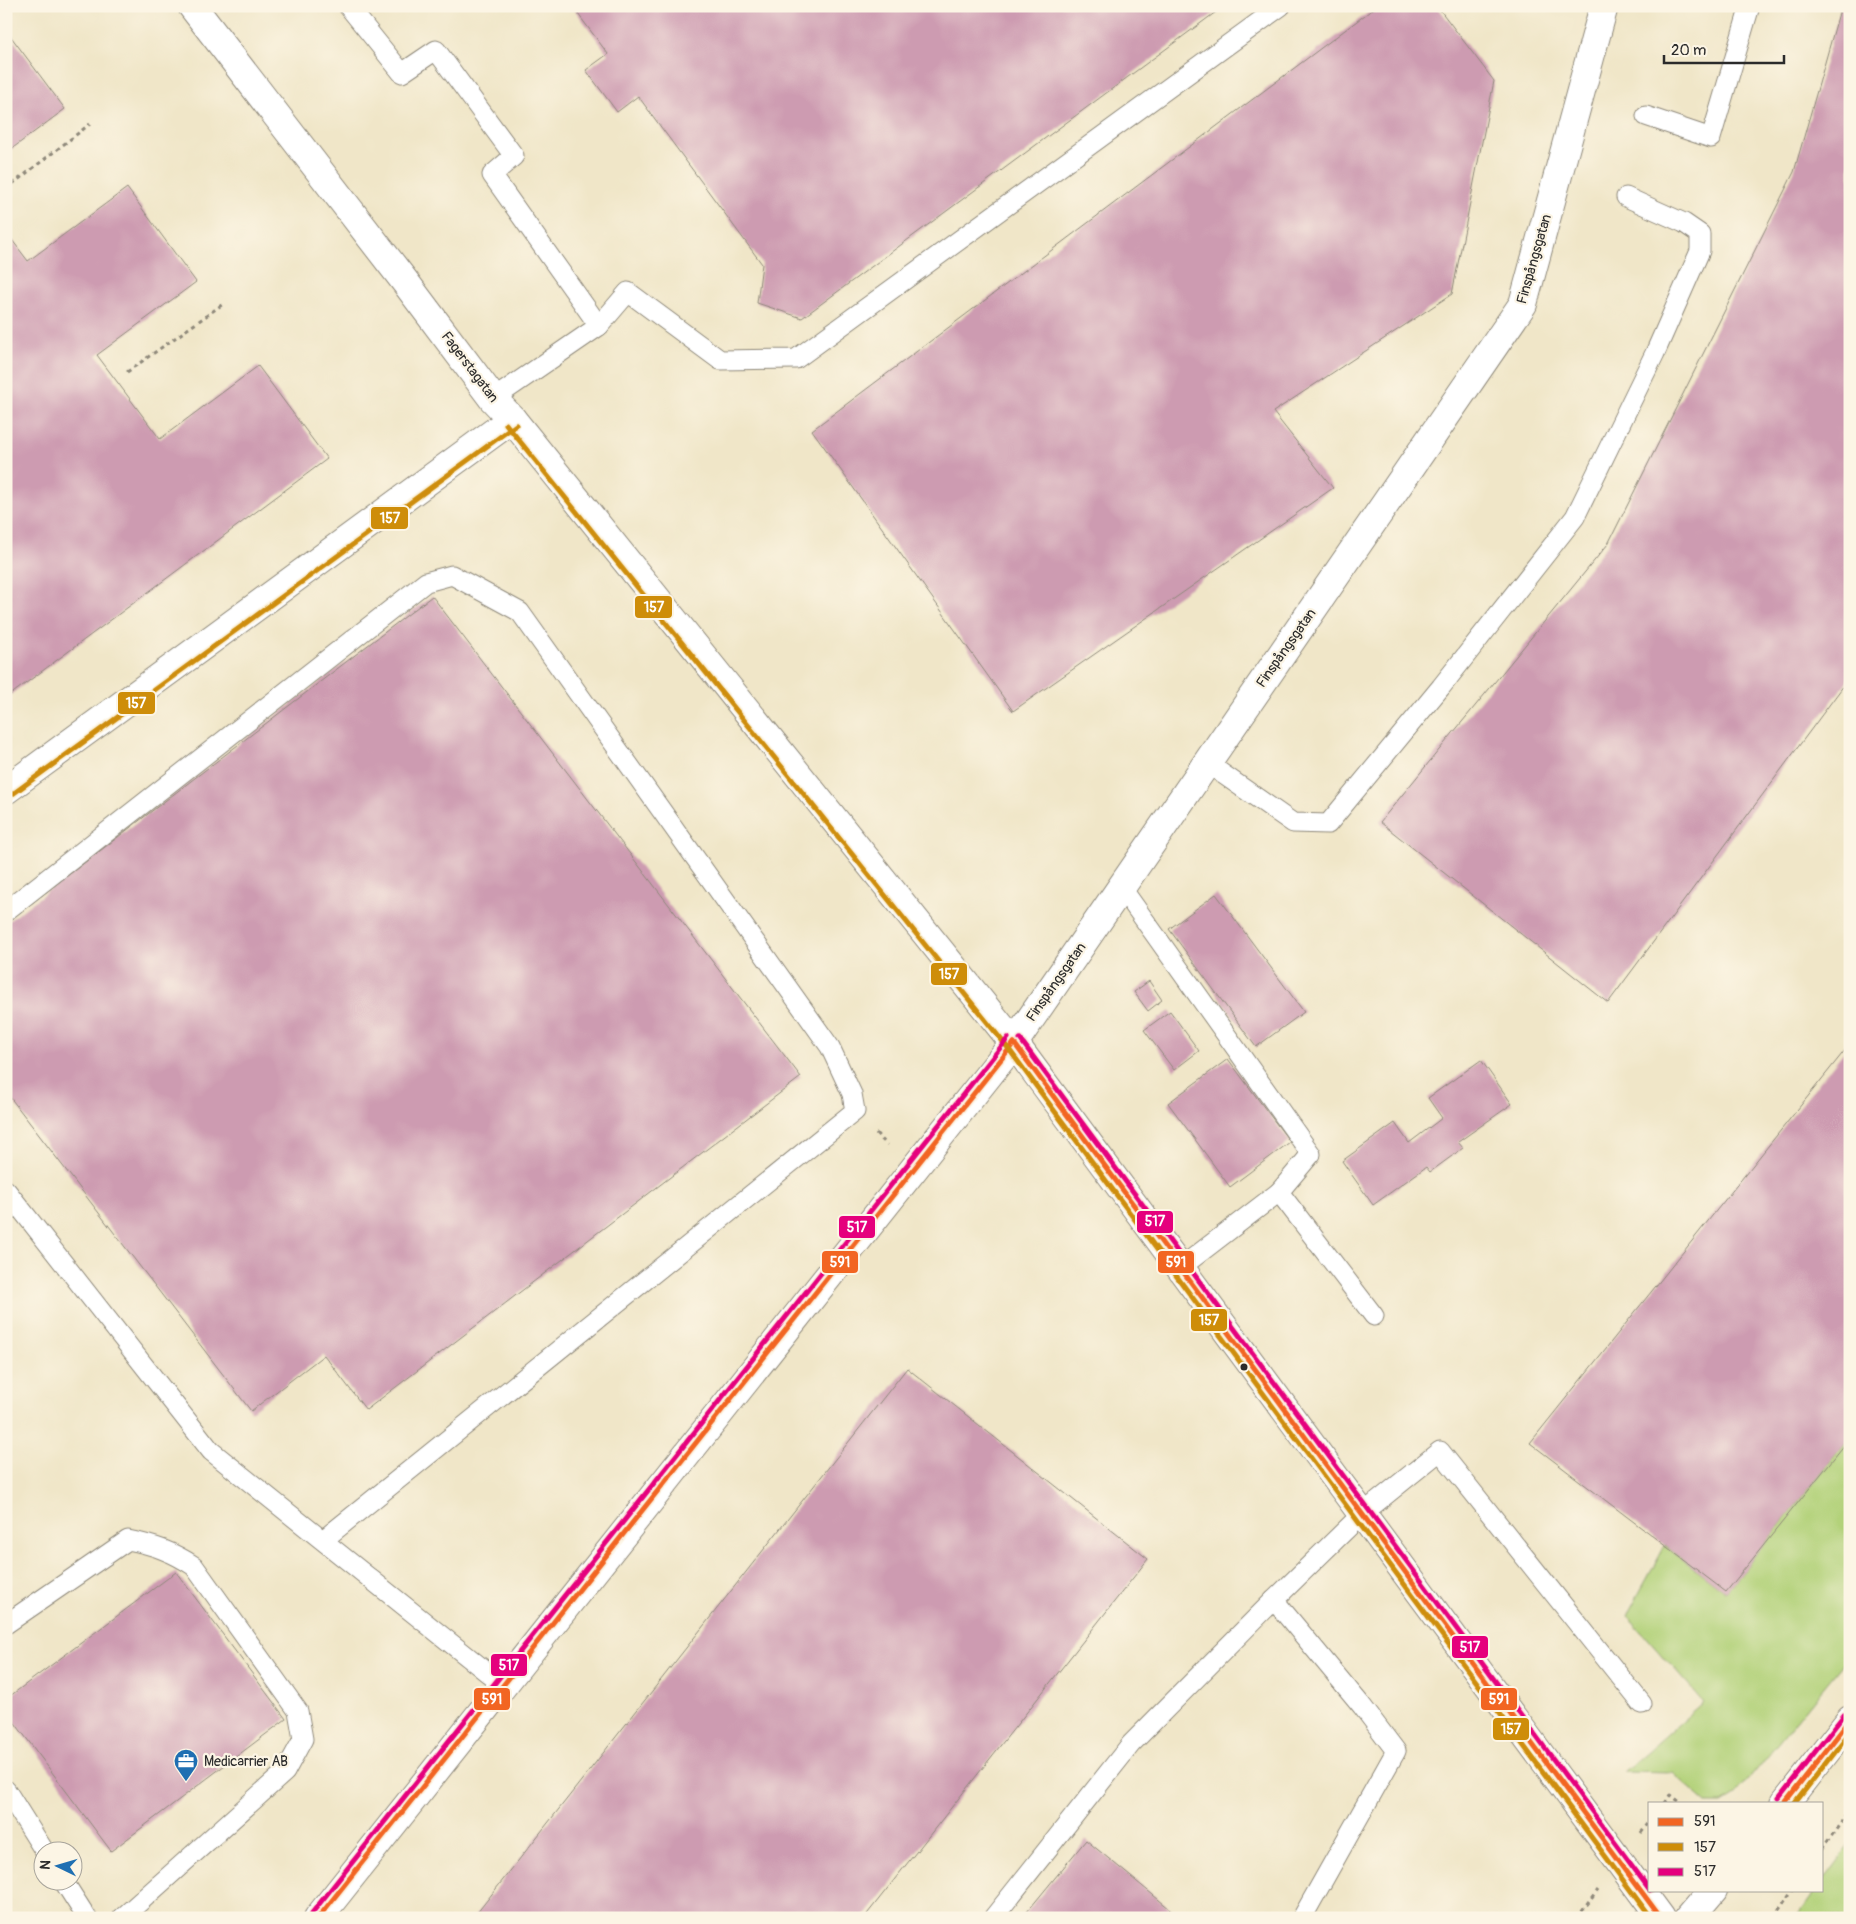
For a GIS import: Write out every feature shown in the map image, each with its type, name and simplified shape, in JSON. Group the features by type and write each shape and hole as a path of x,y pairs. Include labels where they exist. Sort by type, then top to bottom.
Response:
{"street":[{"name":"Fagerstagatan","path":"192,6 406,282 493,399 512,419 1014,1043 1661,1918"},
{"name":"Finspångsgatan","path":"318,1918 1014,1043 1523,304 1604,6"},
{"path":"6,790 512,419"},
{"path":"1785,1802 1850,1720"},
{"path":"1689,1918 1711,1892"}],"lane":[{"path":"348,6 402,73 436,50 514,156 492,175 599,326"},
{"path":"493,399 599,326 628,292 720,360 796,359 1281,6"},
{"path":"1646,116 1711,138 1750,6"},
{"path":"1206,763 1293,823 1328,824 1441,687 1574,517 1655,353 1700,251 1700,234 1684,223 1626,196"},
{"path":"6,910 426,582 452,575 520,612 830,1047 852,1094 855,1111 323,1540"},
{"path":"1121,887 1310,1154 1279,1192 1180,1268"},
{"path":"6,1190 211,1451 503,1685"},
{"path":"1279,1192 1374,1316"},
{"path":"993,1918 1131,1744 1362,1514 1440,1451 1642,1704"},
{"path":"6,1624 128,1540 152,1544 175,1554 194,1566 298,1710 303,1738 285,1772 122,1918"},
{"path":"1274,1600 1362,1706 1396,1752 1302,1918"},
{"path":"6,1790 39,1842"},
{"path":"70,1892 87,1918"}],"path":[{"path":"6,189 90,124"},
{"path":"127,372 223,304"},
{"path":"855,1111 912,1171"},
{"path":"1665,1802 1670,1795 1679,1802"},
{"path":"1824,1846 1850,1810"},
{"path":"1774,1918 1792,1892"}],"green space":[{"path":"1850,1438 1850,1655 1735,1795 1724,1802 1706,1802 1673,1773 1624,1772 1704,1702 1627,1615 1665,1546 1726,1592"},
{"path":"1850,1844 1850,1918 1796,1918 1815,1892 1824,1892 1824,1879"}],"building":[{"path":"572,6 1224,6 802,318 757,303 762,264 638,96 617,112 586,70 608,54"},
{"path":"1377,6 1437,6 1494,81 1452,294 1273,412 1333,488 1013,711 812,430"},
{"path":"1841,6 1850,6 1850,677 1608,1003 1380,822 1608,544 1794,172"},
{"path":"6,30 65,109 6,153"},
{"path":"127,188 196,282 97,355 160,439 258,366 327,459 6,698 6,232 28,261"},
{"path":"432,596 801,1077 366,1410 324,1355 251,1411 6,1092 6,923"},
{"path":"1216,894 1304,1012 1256,1047 1169,929"},
{"path":"1149,981 1162,1000 1148,1011 1134,992"},
{"path":"1170,1011 1199,1051 1174,1070 1144,1030"},
{"path":"1850,1044 1850,1438 1726,1592 1530,1443"},
{"path":"1228,1059 1290,1142 1230,1187 1168,1103"},
{"path":"1481,1060 1512,1104 1458,1142 1463,1148 1430,1172 1426,1167 1373,1205 1342,1161 1395,1123 1409,1143 1442,1118 1428,1098"},
{"path":"907,1368 1148,1559 864,1918 473,1918"},
{"path":"176,1572 286,1719 111,1851 6,1711 6,1699"},
{"path":"1086,1840 1181,1918 1022,1918"}],"transit line":[{"name":"157","path":"506,424 1008,1048 1651,1918"},
{"name":"157","path":"10,796 516,425"},
{"name":"517","path":"312,1913 1008,1038"},
{"name":"517","path":"1020,1039 1648,1887"},
{"name":"591","path":"1014,1043 1661,1918"},
{"name":"591","path":"318,1918 1014,1043"},
{"name":"517","path":"1779,1798 1844,1715"},
{"name":"591","path":"1786,1802 1850,1720"},
{"name":"157","path":"1796,1802 1850,1732"}],"place":[{"name":"Medicarrier AB","path":"186,1782"}]}
